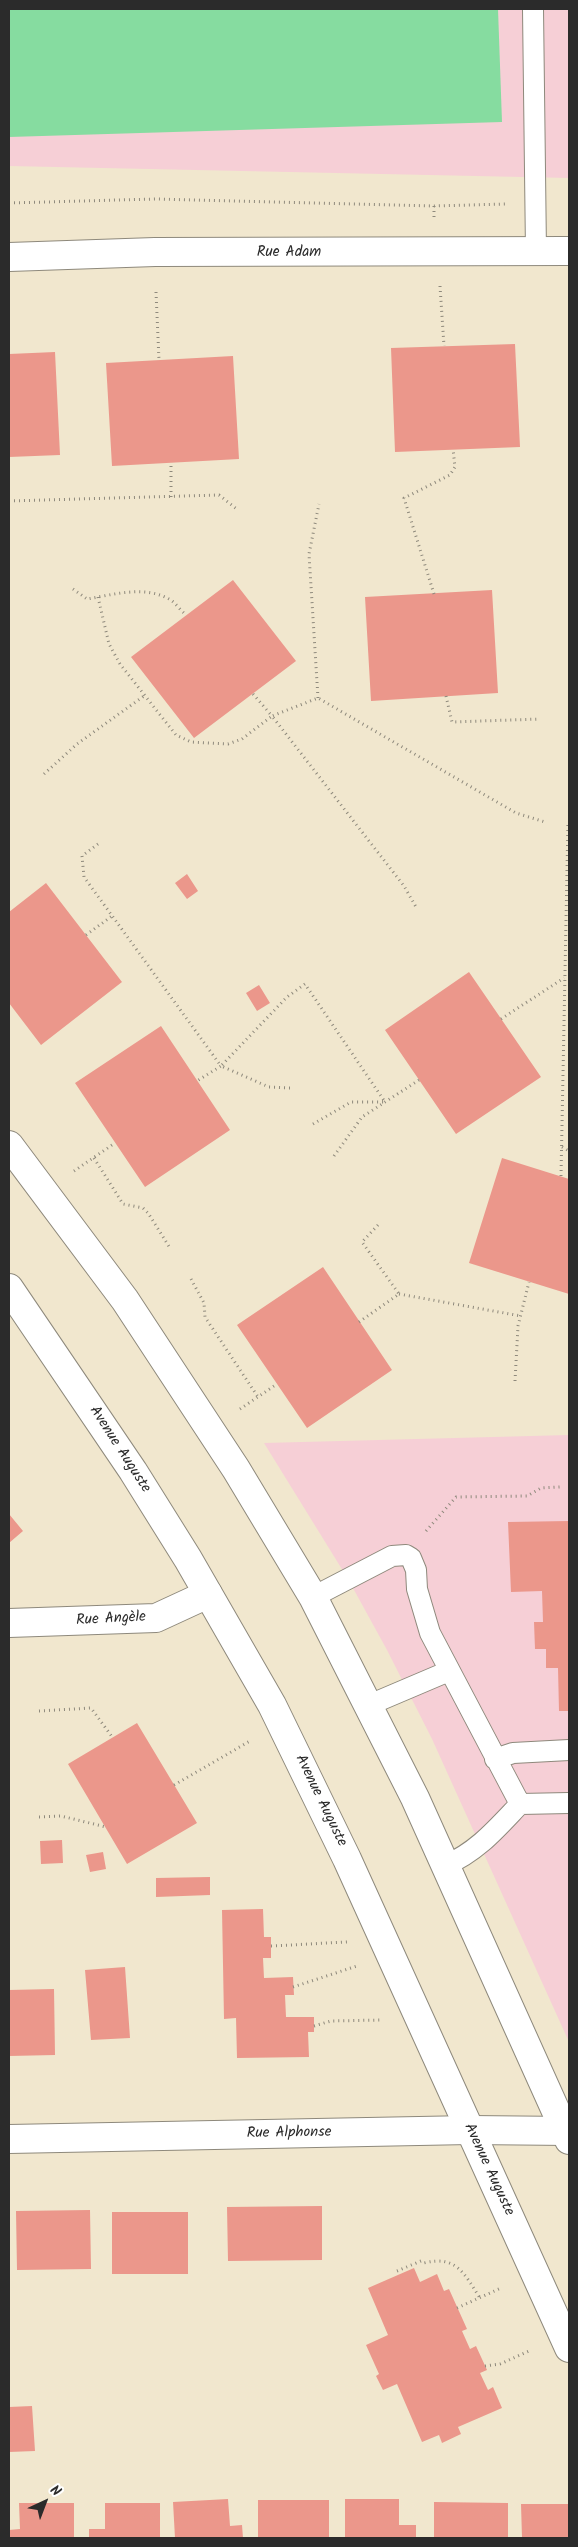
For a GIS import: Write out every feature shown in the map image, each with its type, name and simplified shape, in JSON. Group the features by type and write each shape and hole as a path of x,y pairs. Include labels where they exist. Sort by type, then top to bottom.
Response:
{"main road":[{"name":"Rue Adam","path":"9,257 155,252 569,251"},
{"path":"9,1145 125,1300 236,1469 313,1597 369,1705 446,1865 568,2134"},
{"name":"Avenue Auguste","path":"9,1288 122,1455 208,1594 272,1705 320,1800 569,2348"},
{"name":"Rue Angèle","path":"9,1623 156,1618 208,1594"},
{"name":"Rue Alphonse","path":"9,2140 470,2130 568,2134"}],"lane":[{"path":"533,9 536,252"},
{"path":"313,1597 392,1556 406,1555 411,1558 416,1570 417,1589 428,1628 520,1804"},
{"path":"369,1705 449,1670"},
{"path":"496,1759 513,1753 569,1750"},
{"path":"446,1865 462,1859 477,1848 520,1804 569,1803"}],"path":[{"path":"9,203 155,199 434,206 509,204"},
{"path":"434,206 434,219"},
{"path":"440,286 444,346"},
{"path":"156,292 159,360"},
{"path":"434,594 404,498 450,475 455,467 454,450"},
{"path":"171,463 171,497"},
{"path":"9,501 219,495 238,510"},
{"path":"318,698 309,554 319,504"},
{"path":"73,589 86,599 136,592 157,594 170,599 186,615"},
{"path":"98,598 109,644 120,664 170,729 191,742 228,744 242,739 272,716 318,698"},
{"path":"253,694 404,886 416,907"},
{"path":"44,774 77,744 144,696"},
{"path":"446,696 452,722 540,719"},
{"path":"318,698 516,813 545,822"},
{"path":"561,1176 568,822"},
{"path":"98,844 82,856 84,877 222,1066 269,1087 290,1088"},
{"path":"86,936 112,916"},
{"path":"501,1019 565,977"},
{"path":"198,1082 222,1066 287,997 305,984 385,1102"},
{"path":"334,1156 362,1117 419,1080"},
{"path":"313,1124 351,1102 385,1102"},
{"path":"74,1172 115,1143"},
{"path":"562,1147 569,1151"},
{"path":"94,1158 124,1204 143,1208 170,1248"},
{"path":"378,1225 362,1242 399,1294 521,1316"},
{"path":"190,1279 204,1303 205,1317 258,1397"},
{"path":"515,1380 521,1316 529,1282"},
{"path":"359,1322 399,1294"},
{"path":"240,1409 277,1384"},
{"path":"406,1555 456,1497 527,1496 541,1488 560,1487"},
{"path":"39,1711 92,1708 112,1738"},
{"path":"174,1785 250,1742"},
{"path":"39,1817 61,1816 106,1827"},
{"path":"271,1946 347,1942"},
{"path":"293,1987 357,1966"},
{"path":"314,2026 331,2021 381,2020"},
{"path":"397,2270 421,2261 424,2263 446,2260 456,2266 467,2278 480,2298"},
{"path":"457,2308 501,2288"},
{"path":"485,2366 500,2364 529,2351"}],"shaded area":[{"path":"9,9 569,9 569,178 9,166"},
{"path":"569,1435 569,2042 432,1739 387,1650 348,1579 264,1443"}],"green space":[{"path":"9,9 498,9 502,122 9,137"}],"building":[{"path":"515,344 520,447 395,452 391,348"},
{"path":"55,352 60,455 9,457 9,354"},
{"path":"233,356 239,459 112,466 106,363"},
{"path":"233,580 296,661 194,738 131,657"},
{"path":"492,590 498,693 371,701 365,597"},
{"path":"187,874 198,891 187,899 175,883"},
{"path":"46,883 122,982 41,1045 9,1003 9,912"},
{"path":"469,972 541,1077 456,1134 385,1030"},
{"path":"259,985 270,1003 257,1011 246,993"},
{"path":"161,1026 230,1130 145,1187 75,1083"},
{"path":"502,1158 569,1179 569,1294 469,1263"},
{"path":"323,1267 392,1370 307,1428 237,1325"},
{"path":"9,1514 23,1531 9,1543"},
{"path":"569,1521 569,1711 559,1711 558,1668 546,1668 546,1649 535,1649 534,1622 543,1622 542,1591 511,1592 508,1522"},
{"path":"137,1723 197,1823 127,1864 68,1764"},
{"path":"62,1840 63,1863 41,1864 40,1841"},
{"path":"103,1852 106,1869 90,1872 86,1855"},
{"path":"210,1877 210,1895 156,1897 156,1878"},
{"path":"263,1909 264,1937 271,1937 271,1958 263,1958 264,1978 293,1977 294,1995 285,1995 286,2017 314,2017 314,2032 308,2032 309,2057 237,2058 236,2018 224,2019 222,1910"},
{"path":"125,1967 130,2038 91,2040 85,1970"},
{"path":"54,1989 55,2055 9,2056 9,1990"},
{"path":"322,2206 322,2260 228,2261 227,2207"},
{"path":"90,2210 91,2269 17,2270 16,2211"},
{"path":"112,2212 188,2212 188,2274 112,2274"},
{"path":"414,2268 420,2282 437,2274 444,2291 449,2289 467,2329 462,2331 470,2349 476,2346 487,2370 480,2373 488,2390 493,2387 502,2408 458,2427 461,2434 442,2443 439,2435 422,2442 397,2384 383,2390 376,2376 379,2374 366,2345 388,2335 368,2288"},
{"path":"32,2406 35,2451 9,2452 9,2407"},
{"path":"228,2499 230,2526 242,2525 243,2538 175,2538 173,2502"},
{"path":"345,2499 399,2499 399,2525 416,2525 416,2538 345,2538"},
{"path":"258,2500 329,2500 329,2538 258,2538"},
{"path":"434,2502 508,2503 508,2538 434,2538"},
{"path":"19,2503 74,2503 74,2538 9,2538 9,2530 20,2529"},
{"path":"105,2503 160,2503 160,2538 89,2538 89,2529 105,2529"},
{"path":"521,2504 569,2504 569,2538 522,2538"}]}
